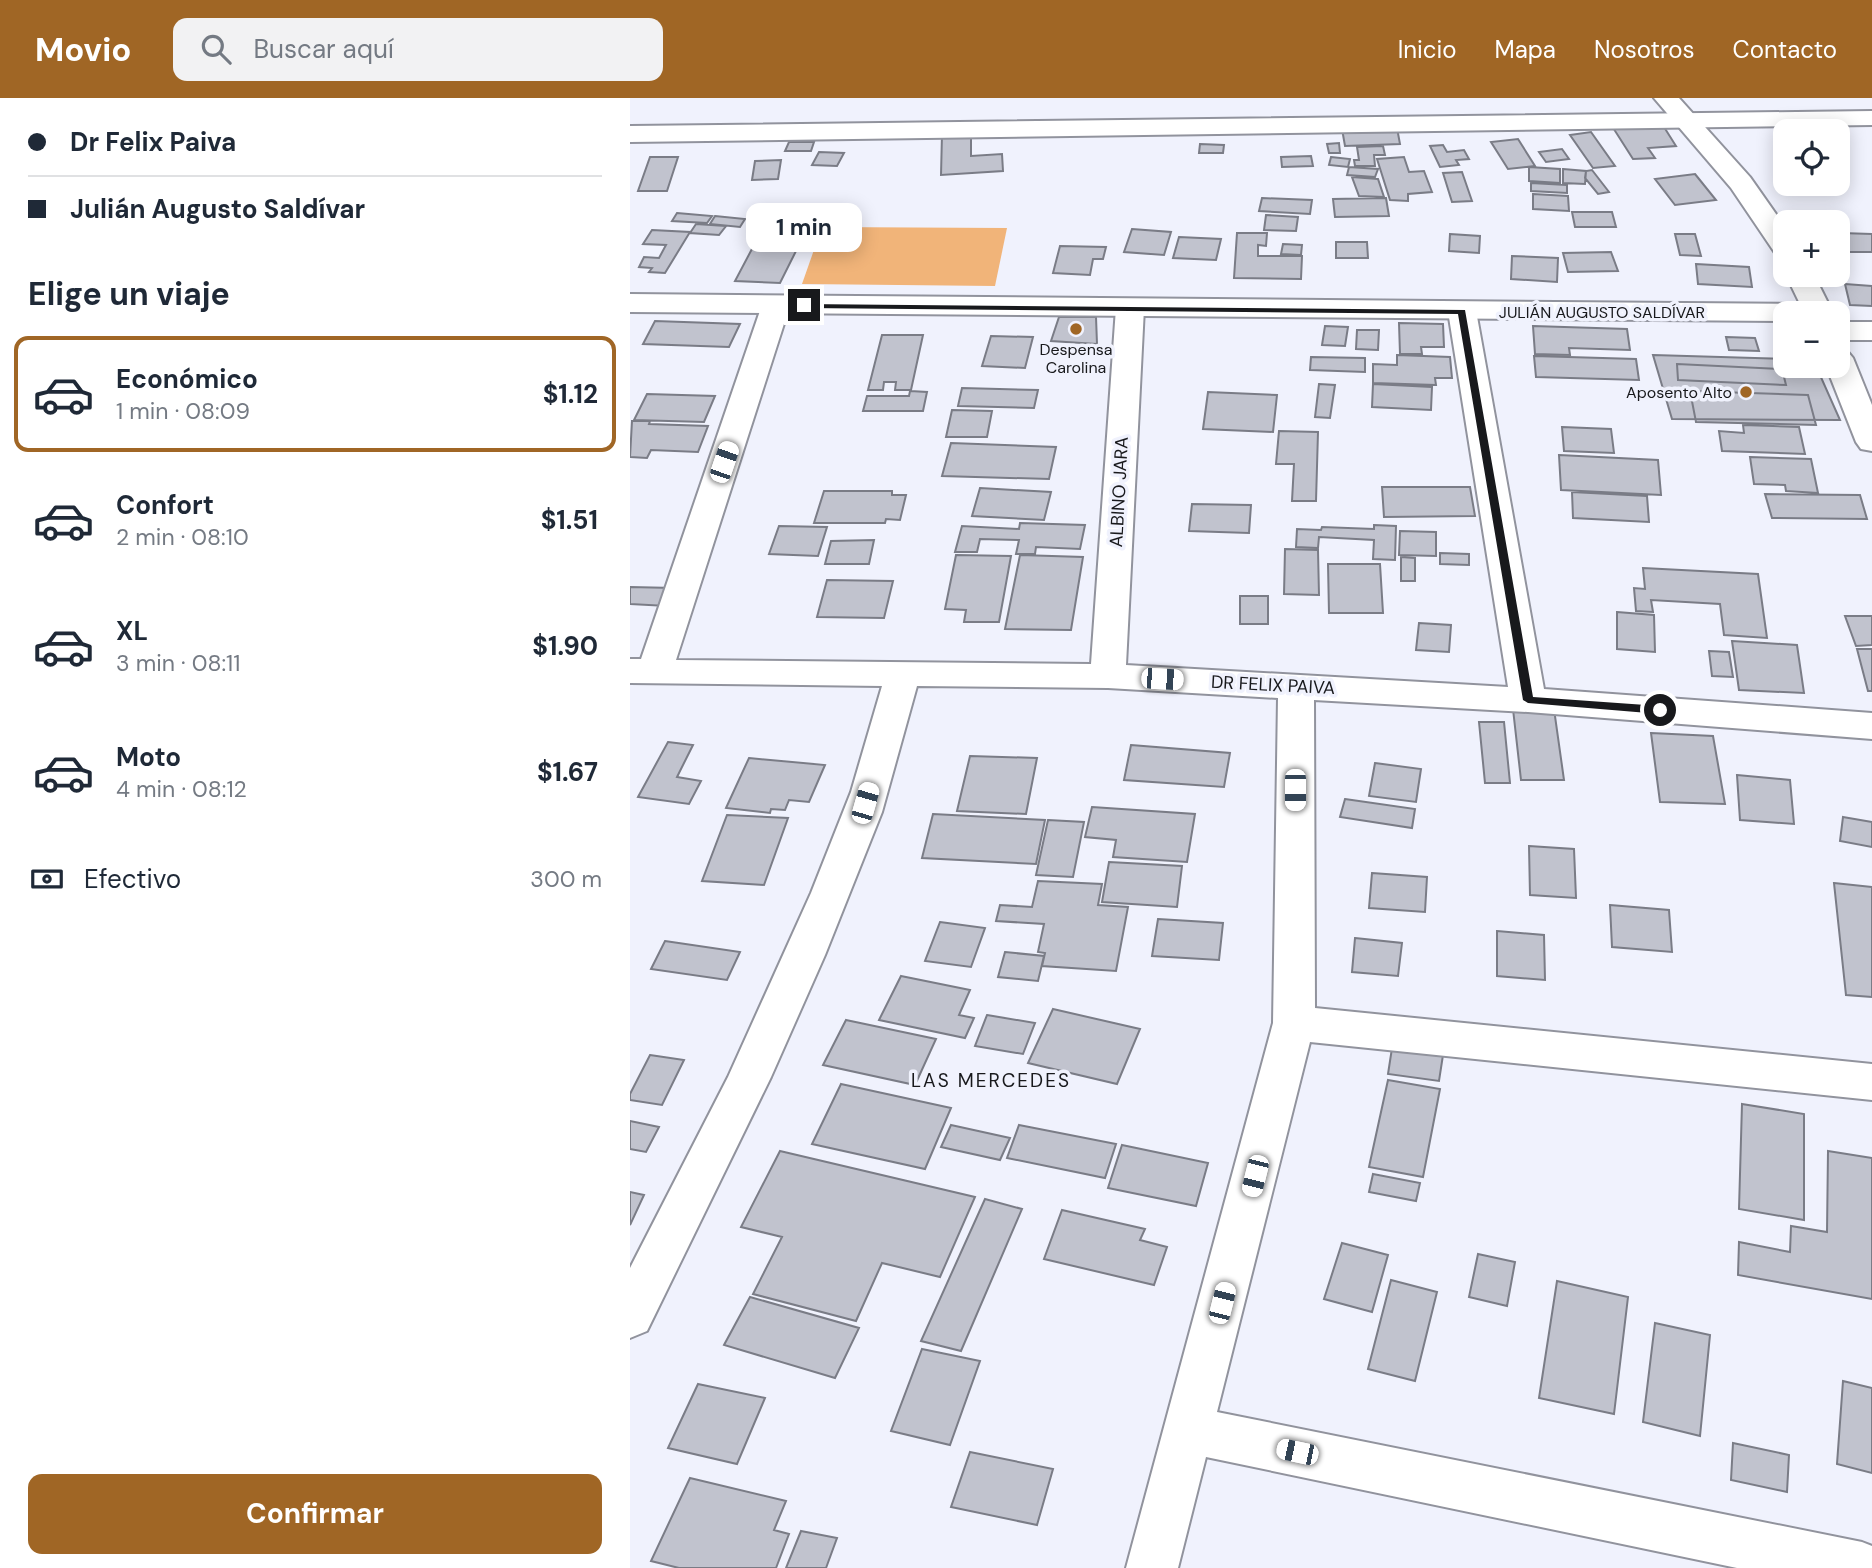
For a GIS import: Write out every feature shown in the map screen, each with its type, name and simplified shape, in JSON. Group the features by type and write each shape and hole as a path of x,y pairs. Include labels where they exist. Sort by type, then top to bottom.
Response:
{"street":[{"path":"1666,98 1741,183 1773,230"},
{"path":"630,134 1872,118"},
{"name":"JULIÁN AUGUSTO SALDÍVAR","path":"630,303 1773,313"},
{"path":"642,671 776,305"},
{"name":"ALBINO JARA","path":"1108,676 1130,308"},
{"path":"1462,312 1528,700"},
{"path":"1850,331 1872,331"},
{"path":"1846,378 1872,442"},
{"name":"DR FELIX PAIVA","path":"642,671 1108,676 1528,700 1872,726"},
{"path":"630,1316 737,1105 806,955 858,828 903,674"},
{"path":"1152,1568 1294,1023 1296,687"},
{"path":"1294,1023 1872,1082"},
{"path":"1189,1430 1862,1568"}],"shaded area":[{"path":"822,227 1007,228 995,286 802,284"}],"building":[{"path":"1628,122 1633,129 1664,127 1676,146 1648,148 1655,158 1633,159 1610,123"},
{"path":"1397,128 1400,144 1345,146 1342,129"},
{"path":"1591,132 1615,166 1593,168 1570,135"},
{"path":"971,133 971,156 1002,154 1003,171 941,175 942,134"},
{"path":"1518,139 1535,166 1508,169 1491,142"},
{"path":"789,142 814,142 811,151 785,151"},
{"path":"1339,143 1340,153 1329,153 1327,144"},
{"path":"1200,144 1224,145 1223,153 1199,153"},
{"path":"1443,145 1447,152 1464,150 1469,159 1456,160 1459,165 1440,167 1430,146"},
{"path":"1383,146 1385,155 1374,155 1375,166 1355,166 1354,160 1359,160 1357,147"},
{"path":"1562,149 1569,159 1546,162 1539,152"},
{"path":"819,152 844,153 837,166 812,165"},
{"path":"1311,156 1313,166 1282,167 1281,157"},
{"path":"650,157 678,157 667,191 638,191"},
{"path":"1331,157 1350,159 1348,167 1329,165"},
{"path":"1404,157 1409,172 1424,171 1432,192 1408,194 1408,201 1390,200 1377,159"},
{"path":"781,160 778,179 752,180 755,161"},
{"path":"1349,167 1378,169 1375,177 1347,175"},
{"path":"1529,167 1560,169 1560,183 1529,181"},
{"path":"1563,169 1586,171 1585,184 1563,183"},
{"path":"1592,170 1609,192 1598,194 1585,178 1586,171"},
{"path":"1462,172 1472,201 1452,202 1443,173"},
{"path":"1695,174 1716,200 1675,205 1655,179"},
{"path":"1352,177 1378,179 1384,197 1359,196"},
{"path":"1531,183 1567,185 1567,193 1531,191"},
{"path":"1533,194 1568,196 1569,211 1533,209"},
{"path":"1262,198 1312,200 1310,214 1259,211"},
{"path":"1386,198 1389,216 1335,217 1333,199"},
{"path":"1572,212 1612,212 1616,227 1575,227"},
{"path":"677,213 712,216 707,223 672,221"},
{"path":"1266,215 1298,217 1296,231 1264,230"},
{"path":"715,216 745,219 740,227 710,224"},
{"path":"696,224 726,226 719,235 690,233"},
{"path":"1132,229 1171,232 1164,255 1124,252"},
{"path":"652,230 690,232 665,273 649,272 652,268 639,267 644,257 659,258 666,245 643,244"},
{"path":"762,230 785,231 782,238 802,239 780,283 735,281"},
{"path":"1237,233 1267,233 1266,246 1258,245 1258,256 1302,256 1301,279 1234,278"},
{"path":"1850,233 1872,234 1872,252 1850,252"},
{"path":"1450,234 1480,236 1479,253 1449,251"},
{"path":"1675,234 1695,234 1701,256 1680,255"},
{"path":"1179,237 1221,239 1216,260 1173,258"},
{"path":"1336,242 1367,242 1368,258 1336,258"},
{"path":"1283,244 1302,245 1301,255 1281,254"},
{"path":"1060,246 1106,247 1103,259 1093,259 1090,275 1053,273"},
{"path":"1611,252 1618,271 1568,272 1563,253"},
{"path":"1512,256 1558,258 1557,282 1511,279"},
{"path":"1696,264 1749,267 1752,287 1698,284"},
{"path":"1850,284 1872,286 1872,306 1850,305 1846,287 1850,287"},
{"name":"Despensa Carolina","path":"1059,317 1096,317 1097,344 1051,341"},
{"path":"655,321 740,324 729,347 643,344"},
{"path":"1399,323 1443,324 1444,347 1421,347 1422,354 1400,354"},
{"path":"1325,326 1348,327 1345,346 1322,345"},
{"path":"1533,326 1627,329 1630,350 1569,348 1570,355 1535,354"},
{"path":"1357,330 1379,330 1378,350 1356,349"},
{"path":"882,335 923,335 911,390 895,390 896,382 884,382 883,390 868,390"},
{"path":"991,336 1033,337 1025,368 982,366"},
{"path":"1726,337 1755,338 1759,351 1729,350"},
{"path":"1397,355 1450,357 1452,378 1435,378 1436,385 1373,383 1373,364 1397,365"},
{"name":"Aposento Alto","path":"1653,355 1773,359 1773,378 1821,378 1840,420 1672,419"},
{"path":"1534,356 1636,359 1639,380 1536,377"},
{"path":"1311,357 1365,358 1365,372 1310,370"},
{"path":"1677,364 1773,369 1773,378 1784,378 1786,385 1678,380"},
{"path":"1319,384 1335,385 1330,418 1315,417"},
{"path":"1373,384 1432,387 1431,410 1372,407"},
{"path":"962,388 1038,390 1034,408 958,406"},
{"path":"910,391 927,392 923,411 863,411 867,396 909,396"},
{"path":"1690,391 1808,395 1816,425 1696,422"},
{"path":"1208,392 1277,395 1273,432 1203,429"},
{"path":"647,394 715,396 704,422 634,420"},
{"path":"952,410 992,411 987,437 946,437"},
{"path":"632,421 708,426 698,452 651,450 647,458 630,457"},
{"path":"1743,425 1799,427 1805,454 1722,451 1719,431 1744,433"},
{"path":"1562,427 1611,429 1614,453 1564,451"},
{"path":"1279,431 1318,432 1316,501 1292,501 1294,464 1276,464"},
{"path":"951,443 1056,447 1049,479 942,476"},
{"path":"1559,455 1658,460 1661,495 1561,490"},
{"path":"1750,457 1811,459 1818,493 1786,491 1785,485 1754,484"},
{"path":"1382,487 1470,487 1475,516 1384,517"},
{"path":"980,488 1051,492 1044,520 972,516"},
{"path":"824,491 892,491 892,495 906,495 900,520 886,519 885,523 814,523"},
{"path":"1572,492 1647,496 1649,522 1573,518"},
{"path":"1765,494 1860,495 1867,519 1772,518"},
{"path":"1192,504 1251,505 1249,533 1189,531"},
{"path":"1020,523 1085,525 1080,549 1036,547 1035,554 1016,554 1019,540 980,539 977,552 955,552 962,526 1019,529"},
{"path":"1374,525 1396,526 1395,560 1373,559 1374,540 1319,537 1318,548 1296,547 1297,529 1374,529"},
{"path":"779,526 827,527 818,556 769,554"},
{"path":"1400,531 1436,532 1436,556 1399,555"},
{"path":"874,540 869,564 825,564 831,541"},
{"path":"1285,549 1318,550 1319,595 1284,594"},
{"path":"1440,553 1469,554 1469,565 1440,564"},
{"path":"956,555 1011,556 999,622 964,622 966,610 945,609"},
{"path":"1020,555 1083,557 1071,630 1005,629"},
{"path":"1401,557 1415,558 1415,581 1401,581"},
{"path":"1328,564 1380,564 1383,613 1329,613"},
{"path":"1643,568 1758,574 1767,638 1724,635 1720,604 1651,600 1653,612 1636,611 1634,588 1645,589"},
{"path":"827,580 893,581 884,618 817,617"},
{"path":"630,587 674,588 667,606 630,604"},
{"path":"1240,596 1268,596 1268,624 1240,624"},
{"path":"1617,612 1654,615 1655,652 1617,649"},
{"path":"1845,616 1872,616 1872,645 1856,646"},
{"path":"1419,623 1451,625 1449,652 1416,650"},
{"path":"1732,641 1797,645 1804,693 1739,690"},
{"path":"1857,649 1872,649 1872,691 1868,691"},
{"path":"1709,651 1729,652 1733,677 1712,676"},
{"path":"1513,709 1554,709 1564,780 1521,780"},
{"path":"1479,722 1504,722 1510,783 1485,783"},
{"path":"1651,733 1713,736 1725,804 1660,802"},
{"path":"668,742 693,745 677,777 701,781 689,804 638,797"},
{"path":"1131,745 1230,753 1224,787 1124,780"},
{"path":"970,756 1037,758 1026,814 957,811"},
{"path":"749,758 825,765 809,802 789,800 785,810 771,809 770,813 726,808"},
{"path":"1375,763 1421,769 1416,802 1369,796"},
{"path":"1737,775 1790,780 1794,824 1740,820"},
{"path":"1345,799 1415,809 1412,828 1340,817"},
{"path":"1092,807 1195,814 1187,862 1113,857 1116,840 1085,837"},
{"path":"933,814 1045,820 1036,864 922,858"},
{"path":"727,815 788,818 764,885 702,881"},
{"path":"1843,817 1872,822 1872,847 1840,841"},
{"path":"1048,820 1084,822 1073,877 1036,875"},
{"path":"1529,846 1574,849 1576,898 1530,895"},
{"path":"1109,862 1182,866 1177,907 1102,902"},
{"path":"1372,873 1427,877 1425,912 1369,908"},
{"path":"1038,881 1102,884 1098,905 1128,907 1116,971 1042,966 1045,953 1038,952 1044,924 996,921 1000,905 1032,907"},
{"path":"1834,883 1872,887 1872,997 1846,995"},
{"path":"1610,905 1669,910 1672,952 1612,947"},
{"path":"1158,919 1223,923 1219,960 1152,956"},
{"path":"940,922 985,928 971,967 925,961"},
{"path":"1497,931 1544,935 1545,980 1497,976"},
{"path":"1355,938 1402,943 1398,976 1352,972"},
{"path":"665,941 740,952 727,980 651,969"},
{"path":"1005,952 1044,956 1038,981 998,977"},
{"path":"901,976 970,990 959,1015 974,1018 965,1038 879,1020"},
{"path":"1053,1009 1140,1029 1117,1084 1028,1063"},
{"path":"987,1015 1035,1023 1023,1054 975,1046"},
{"path":"846,1020 936,1039 915,1085 823,1065"},
{"path":"1392,1048 1443,1055 1439,1081 1388,1074"},
{"path":"650,1055 684,1060 662,1105 630,1100 630,1094"},
{"path":"1388,1080 1440,1089 1423,1177 1369,1167"},
{"path":"841,1084 951,1108 925,1169 812,1144"},
{"path":"1742,1104 1804,1114 1804,1220 1739,1209"},
{"path":"630,1121 659,1127 646,1152 630,1149"},
{"path":"951,1125 1010,1138 1000,1160 941,1147"},
{"path":"1019,1125 1116,1144 1105,1178 1007,1158"},
{"path":"1122,1145 1208,1163 1196,1206 1108,1188"},
{"path":"780,1151 975,1197 940,1277 882,1263 856,1321 753,1294 782,1237 741,1227"},
{"path":"1828,1151 1872,1158 1872,1299 1738,1275 1739,1242 1790,1252 1791,1226 1827,1232"},
{"path":"1373,1174 1420,1183 1416,1201 1369,1192"},
{"path":"630,1192 644,1195 630,1225"},
{"path":"985,1199 1022,1209 961,1351 921,1341"},
{"path":"1062,1210 1145,1229 1140,1240 1167,1247 1154,1285 1044,1259"},
{"path":"1342,1243 1388,1255 1372,1312 1324,1299"},
{"path":"1478,1254 1515,1262 1507,1306 1469,1297"},
{"path":"1391,1280 1437,1292 1415,1381 1368,1369"},
{"path":"1557,1281 1628,1297 1614,1414 1539,1398"},
{"path":"750,1297 859,1328 835,1378 724,1345"},
{"path":"1655,1323 1710,1335 1700,1436 1643,1422"},
{"path":"922,1349 980,1361 950,1445 891,1431"},
{"path":"1843,1381 1872,1388 1872,1473 1837,1464"},
{"path":"698,1384 765,1398 737,1464 668,1448"},
{"path":"1733,1443 1789,1455 1787,1492 1731,1480"},
{"path":"970,1452 1053,1469 1037,1525 951,1507"},
{"path":"690,1478 786,1501 774,1530 789,1534 776,1568 679,1568 651,1561"},
{"path":"801,1531 837,1538 826,1568 786,1568"}],"place":[{"name":"Despensa Carolina","path":"1076,329"},
{"name":"Aposento Alto","path":"1746,392"}],"district":[{"name":"LAS MERCEDES","path":"991,1080"}],"route":[{"path":"804,305 1462,312 1528,700 1660,710"}]}
